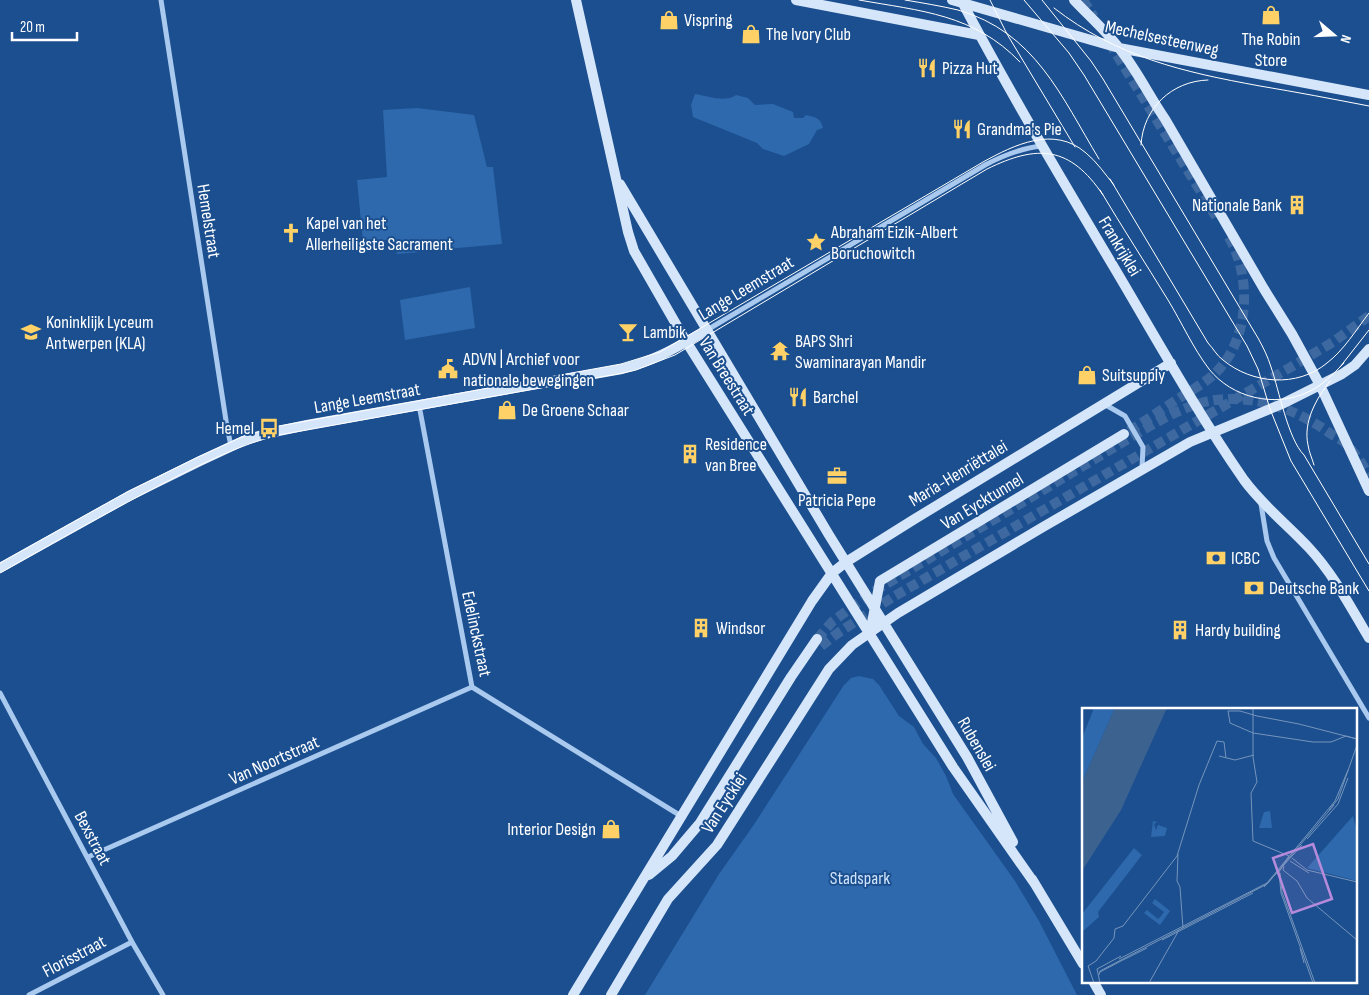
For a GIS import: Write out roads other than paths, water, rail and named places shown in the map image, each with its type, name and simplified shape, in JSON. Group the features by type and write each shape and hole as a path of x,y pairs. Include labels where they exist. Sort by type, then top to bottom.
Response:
{"main road":[{"name":"Van Breestraat","path":"576,0 630,242 687,342 870,633"},
{"path":"796,0 980,35"},
{"path":"1074,0 1119,48 1166,119 1320,385 1369,491"},
{"name":"Frankrijklei","path":"958,1 980,35 1170,363 1213,432 1246,482 1261,500 1311,550 1327,570 1369,638"},
{"name":"Mechelsesteenweg","path":"958,1 1119,48 1369,95"},
{"name":"Van Breestraat","path":"615,175 846,562 885,623"},
{"name":"Lange Leemstraat","path":"0,568 129,496 232,446 269,432 622,369 657,358 707,330"},
{"path":"870,633 907,608 1142,468 1190,442 1282,404 1349,370 1369,348"},
{"name":"Maria-Henriëttalei","path":"832,573 846,562 913,520 1170,363"},
{"name":"Van Eycktunnel","path":"870,633 880,582 1124,434"},
{"name":"Van Eycklei","path":"573,995 812,602 832,573"},
{"name":"Rubenslei","path":"885,623 967,757 1036,884 1082,962"},
{"name":"Van Eycklei","path":"611,995 668,899 717,845 829,669 852,645 870,633"},
{"name":"Rubenslei","path":"870,633 954,767 1036,884"},
{"name":"Van Eycklei","path":"641,882 672,856 700,823 791,677 819,643"},
{"path":"1094,982 1101,995"}],"street":[{"name":"Hemelstraat","path":"161,0 227,427 232,446"},
{"name":"Lange Leemstraat","path":"707,330 985,165 1014,151 1043,146"},
{"path":"1104,404 1125,416 1139,439 1143,447 1144,456 1142,468"},
{"name":"Edelinckstraat","path":"419,405 472,687 681,816"},
{"path":"1261,500 1267,540 1274,558 1369,718"},
{"name":"Van Noortstraat","path":"88,857 472,687"},
{"name":"Bexstraat","path":"0,693 132,942 163,995"},
{"name":"Florisstraat","path":"30,995 132,942"}],"tunnel":[{"path":"1083,0 1094,17"},
{"path":"1109,42 1218,220"},
{"path":"1129,431 1207,380 1217,372 1231,353 1238,338 1242,321 1244,285 1241,268 1228,236"},
{"path":"821,646 893,597 1291,367 1333,342 1369,316"},
{"path":"817,639 833,621 873,592 1151,425 1179,411 1209,401 1225,399 1258,401 1289,410 1304,417 1344,442 1369,476"}],"tram line":[{"path":"859,0 925,12 965,24 1002,46 1020,62"},
{"path":"905,0 958,10 985,20 1007,34 1026,50 1043,69 1072,112 1099,159"},
{"path":"990,0 1007,34 1075,147"},
{"path":"1024,0 1069,53 1084,75 1247,346 1258,369 1270,409 1291,461 1369,591"},
{"path":"1042,0 1091,61 1103,79 1258,338 1270,363 1293,438 1369,564"},
{"path":"1054,8 1102,39 1152,60 1232,81 1369,106"},
{"path":"1141,145 1147,119 1162,99 1183,85 1208,80"},
{"path":"0,563 127,492 244,436 279,426 621,364 660,352 983,162 1021,144 1048,139 1061,140 1074,145 1094,160 1114,185"},
{"path":"0,573 170,480 251,443 279,435 623,373 675,355 987,169 1005,161 1037,153 1052,154 1078,167 1091,179 1103,195"},
{"path":"1110,179 1208,343 1221,358 1235,368 1247,374 1275,380 1289,379 1315,371 1339,352 1369,313"},
{"path":"1100,190 1203,361 1219,379 1230,387 1255,397 1268,399 1295,397 1318,386 1344,363"},
{"path":"1340,367 1369,330"},
{"path":"1314,465 1308,445 1307,428 1312,411 1330,381"}],"place":[{"name":"The Robin Store","path":"1271,15"},
{"name":"Vispring","path":"669,20"},
{"name":"The Ivory Club","path":"751,34"},
{"name":"Pizza Hut","path":"927,68"},
{"name":"Grandma's Pie","path":"962,129"},
{"name":"Nationale Bank","path":"1297,205"},
{"name":"Kapel van het Allerheiligste Sacrament","path":"291,233"},
{"name":"Abraham Eizik-Albert Boruchowitch","path":"816,242"},
{"name":"Koninklijk Lyceum Antwerpen (KLA)","path":"31,332"},
{"name":"Lambik","path":"628,332"},
{"name":"BAPS Shri Swaminarayan Mandir","path":"780,351"},
{"name":"ADVN | Archief voor nationale bewegingen","path":"448,369"},
{"name":"Suitsupply","path":"1087,375"},
{"name":"Barchel","path":"798,397"},
{"name":"De Groene Schaar","path":"507,410"},
{"name":"Hemel","path":"269,428"},
{"name":"Residence van Bree","path":"690,454"},
{"name":"Patricia Pepe","path":"837,476"},
{"name":"ICBC","path":"1216,558"},
{"name":"Deutsche Bank","path":"1254,588"},
{"name":"Windsor","path":"701,628"},
{"name":"Hardy building","path":"1180,630"},
{"name":"Interior Design","path":"611,829"}],"park label":[{"name":"Stadspark","path":"860,878"}]}
